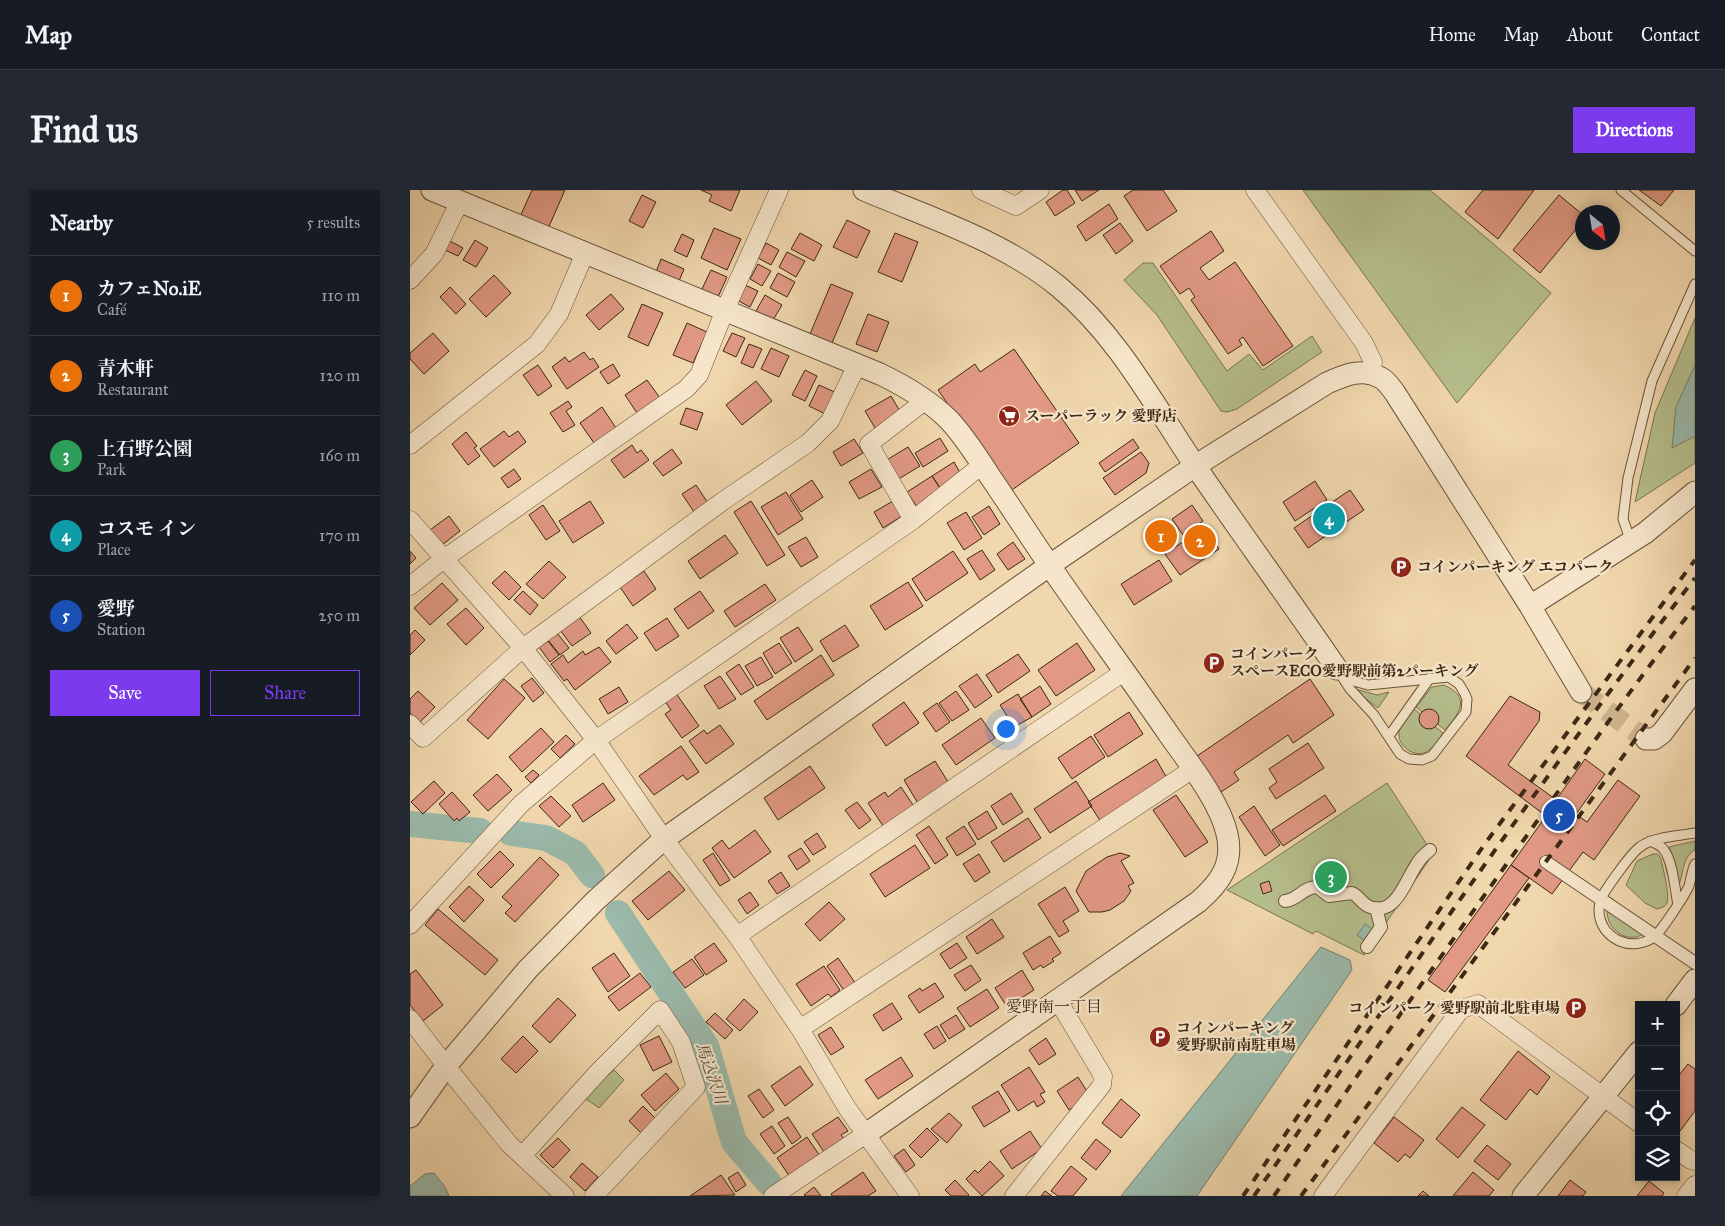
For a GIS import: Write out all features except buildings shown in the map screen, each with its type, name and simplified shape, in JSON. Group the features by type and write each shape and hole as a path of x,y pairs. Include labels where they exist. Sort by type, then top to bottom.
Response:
{"street":[{"path":"432,190 895,381 926,400 948,420 966,441 1193,769 1224,821 1230,852 1225,871 1215,888 1198,902 866,1134 773,1196"},
{"path":"410,586 445,558 686,389 699,374 725,310 779,190"},
{"path":"864,190 979,238 1013,255 1059,287 1082,308 1111,339 1195,466 1337,668"},
{"path":"980,190 1016,206 1040,190"},
{"path":"1255,190 1364,343 1373,362 1371,374"},
{"path":"410,280 434,254 460,201"},
{"path":"410,445 537,344 559,314 585,253"},
{"path":"410,724 423,738 523,648 723,501 808,443 830,421 857,365"},
{"path":"410,1117 446,1066 528,969 596,900 664,839 1050,565 1195,466 1327,383 1350,373 1371,374 1383,379 1395,393 1530,606 1582,692"},
{"path":"913,520 869,444 926,400"},
{"path":"410,925 521,804 596,740 913,520 982,464"},
{"path":"1530,606 1645,533 1695,492"},
{"path":"410,520 523,648 596,740 664,839 737,936 800,1029 847,1108 910,1196"},
{"path":"737,936 1125,671"},
{"path":"1646,739 1654,739 1662,733 1695,689"},
{"path":"800,1029 1193,769"},
{"path":"1285,901 1295,898 1306,889 1317,887 1329,896 1352,893 1367,906 1376,908 1386,906 1400,894 1416,864 1430,850"},
{"path":"1546,862 1695,963"},
{"path":"1367,948 1381,927 1376,908"},
{"path":"1679,1001 1695,980"},
{"path":"1014,1196 1102,1085 1103,1076 1057,999"},
{"path":"1325,1195 1461,1008 1478,1004 1635,1120"},
{"path":"522,1156 600,1070 660,1010 681,1042 696,1087 594,1196"},
{"path":"410,1019 509,1144 565,1196"},
{"path":"1523,1196 1635,1057"},
{"path":"1680,1152 1695,1161"},
{"path":"1686,1196 1695,1185"}],"lane":[{"path":"1621,190 1695,251"},
{"path":"1631,542 1623,519 1632,460 1652,381 1695,284"},
{"path":"1337,668 1350,680 1368,685 1449,677 1458,684 1467,699 1466,712 1432,756 1422,760 1409,759 1400,754 1374,715 1350,689 1337,668"},
{"path":"1388,736 1430,678"},
{"path":"1695,833 1650,841 1639,847 1601,897 1599,911 1602,924 1608,934 1618,941 1630,944 1644,942 1655,936 1678,905 1687,889 1695,864"},
{"path":"1650,841 1665,850 1678,905"}],"green space":[{"path":"1303,190 1430,190 1551,293 1457,403"},
{"path":"1143,263 1153,263 1227,371 1249,354 1263,370 1312,336 1322,352 1237,409 1227,412 1221,411 1157,315 1124,280"},
{"path":"1695,318 1695,463 1635,502 1655,413"},
{"path":"1444,685 1453,690 1460,700 1460,706 1455,718 1445,730 1416,707 1432,687"},
{"path":"1352,688 1377,695 1389,692 1378,708"},
{"path":"1414,709 1443,733 1433,747 1427,752 1419,754 1405,748 1399,739 1400,728"},
{"path":"1387,783 1433,854 1364,955 1316,931 1313,934 1227,890"},
{"path":"1695,841 1695,850 1687,857 1677,889 1675,862 1669,847"},
{"path":"1653,854 1658,854 1661,859 1668,894 1667,903 1657,909 1645,903 1626,885 1637,861"},
{"path":"1611,898 1650,927 1642,934 1634,937 1618,932 1608,918 1607,908"},
{"path":"614,1070 624,1080 599,1108 583,1097"}],"shaded area":[{"path":"1695,365 1695,436 1672,448 1676,407"},
{"path":"1365,924 1375,931 1367,942 1357,935"},
{"path":"1321,947 1350,960 1352,970 1197,1196 1121,1196"},
{"path":"434,1173 445,1187 449,1196 410,1196 410,1186 425,1174"}],"waterway":[{"name":"馬込沢川","path":"410,824 480,831"},
{"name":"馬込沢川","path":"511,833 546,838 575,853 592,875"},
{"name":"馬込沢川","path":"618,913 706,1046 734,1142 769,1183"}],"tunnel":[{"path":"1581,692 1646,739"}],"railway":[{"path":"1243,1196 1484,845 1695,560"},
{"path":"1254,1196 1526,807 1695,578"},
{"path":"1274,1196 1563,784 1695,606"},
{"path":"1301,1196 1695,658"}],"place":[{"name":"スーパーラック 愛野店","path":"1009,416"},
{"name":"コスモ イン","path":"1329,519"},
{"name":"カフェNo.iE","path":"1161,536"},
{"name":"青木軒","path":"1200,541"},
{"name":"コインパーキング エコパーク","path":"1401,567"},
{"name":"コインパーク スペースECO愛野駅前第2パーキング","path":"1214,663"},
{"name":"愛野","path":"1559,815"},
{"name":"上石野公園","path":"1331,877"},
{"name":"コインパーク 愛野駅前北駐車場","path":"1576,1008"},
{"name":"コインパーキング 愛野駅前南駐車場","path":"1160,1037"}],"district":[{"name":"愛野南一丁目","path":"1054,1006"}]}
